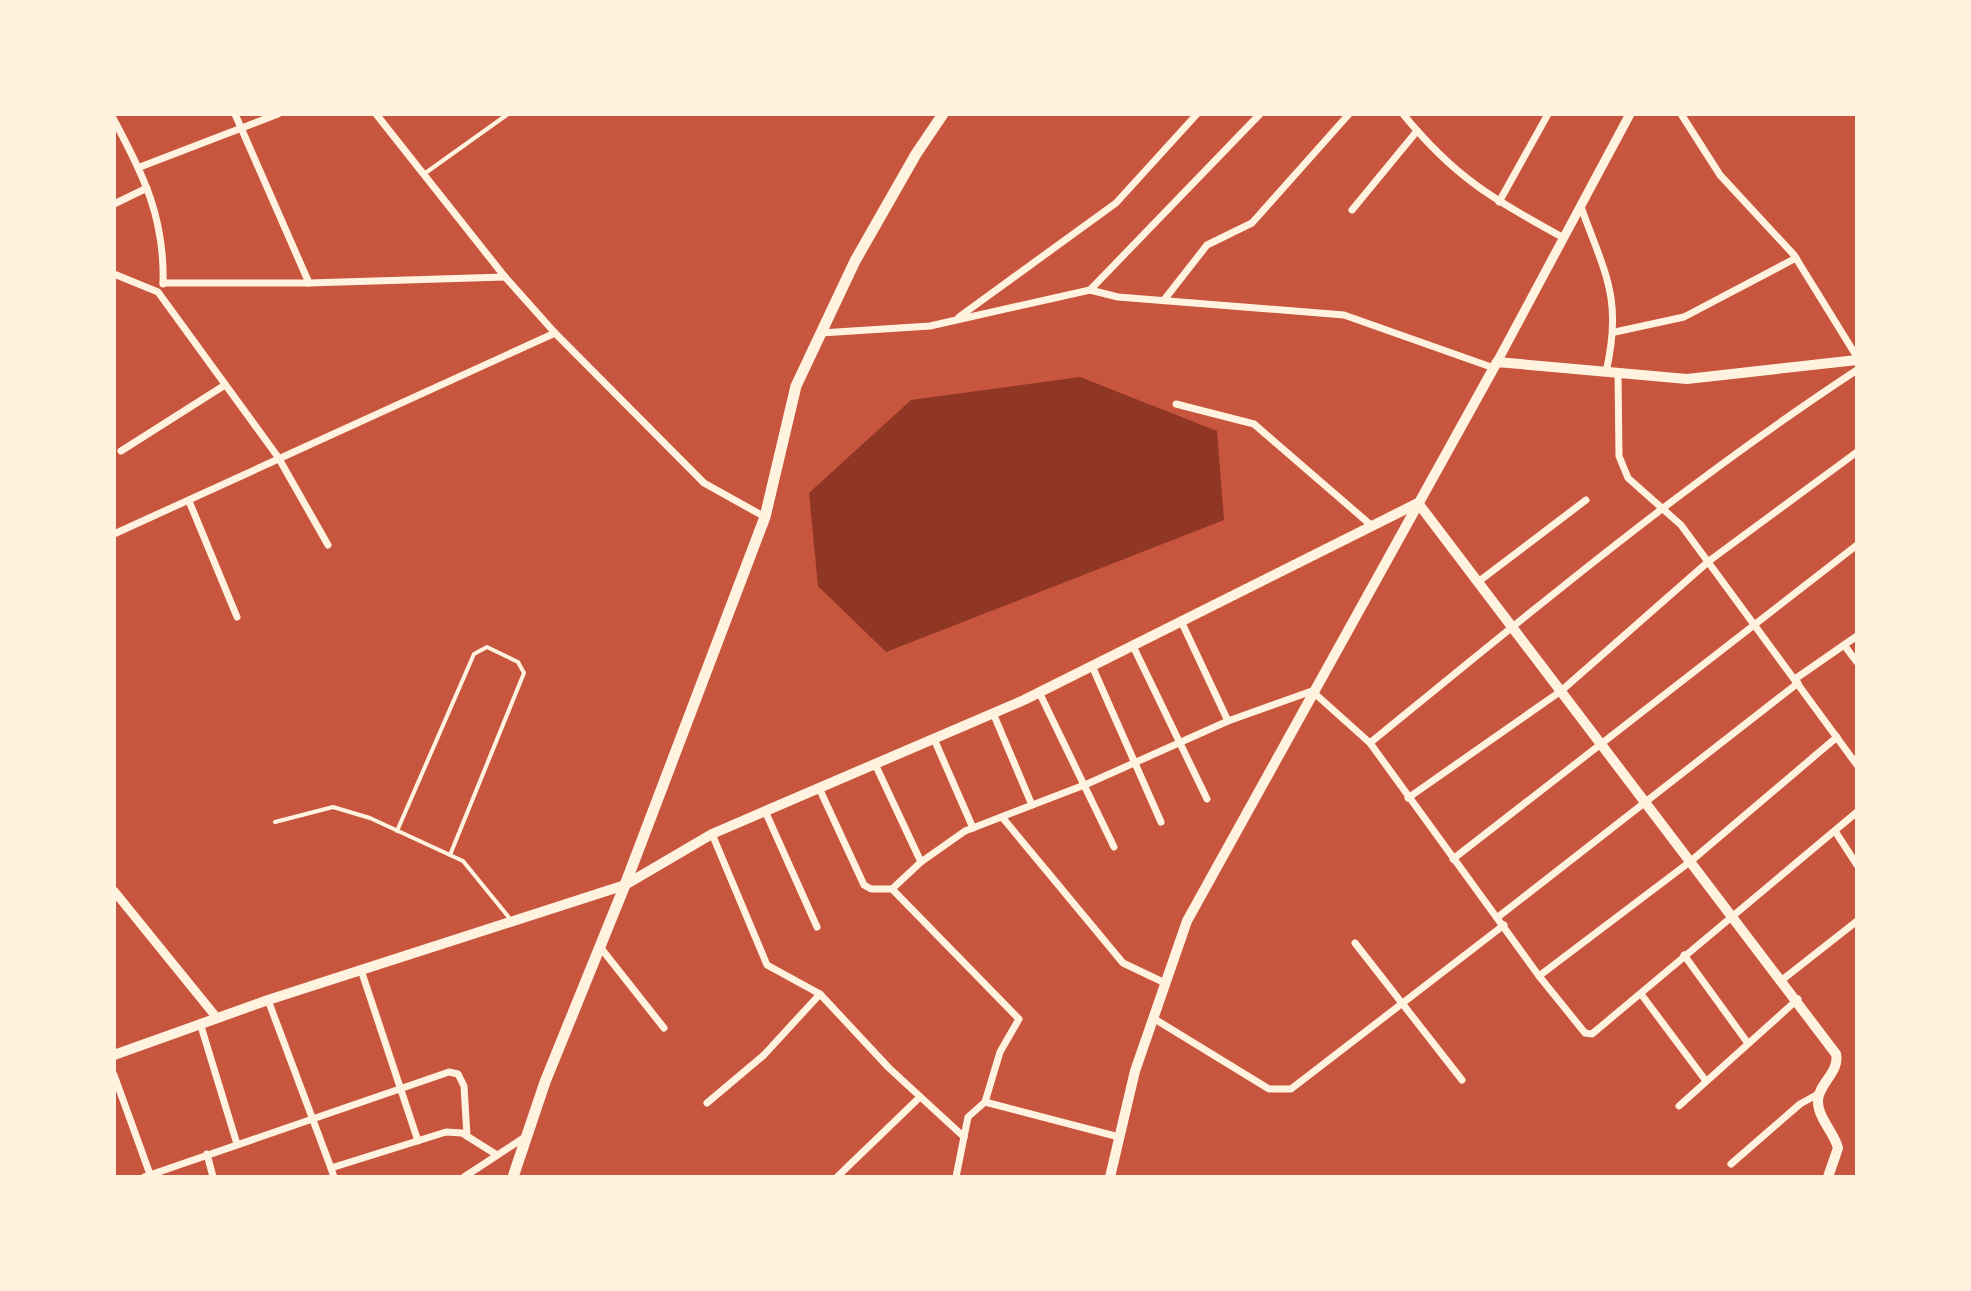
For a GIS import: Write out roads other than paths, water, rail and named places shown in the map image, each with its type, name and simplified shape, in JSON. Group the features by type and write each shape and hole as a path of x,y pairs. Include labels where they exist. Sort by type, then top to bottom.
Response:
{"main road":[{"path":"513,1177 579,993 625,885 765,517 796,386 855,261 916,154 943,114"},
{"path":"1110,1177 1135,1071 1187,921 1312,691 1496,365 1687,379 1857,359"},
{"path":"114,1055 268,1000 362,973 625,885 712,834 1039,692 1418,503"},
{"path":"1418,503 1798,999 1837,1058 1820,1093 1819,1109 1838,1148 1828,1177"}],"street":[{"path":"235,114 309,283"},
{"path":"140,167 278,114"},
{"path":"376,114 505,277 555,333 704,483 765,517"},
{"path":"955,320 1116,203 1197,114"},
{"path":"1090,290 1260,114"},
{"path":"1164,300 1207,245 1252,223 1349,114"},
{"path":"1403,114 1432,150 1485,195 1564,238"},
{"path":"1499,202 1548,114"},
{"path":"821,333 930,326 1090,290 1118,297 1344,315 1496,365 1630,114"},
{"path":"1681,114 1720,175 1796,258 1857,359"},
{"path":"114,120 140,167 161,224 163,283 158,292"},
{"path":"1352,210 1417,131"},
{"path":"114,204 147,188"},
{"path":"1581,207 1613,293 1615,332 1606,372"},
{"path":"1615,332 1684,317 1796,258"},
{"path":"114,274 158,292 278,457 328,545"},
{"path":"163,283 309,283 505,277"},
{"path":"114,534 555,333"},
{"path":"1370,743 1662,507 1762,433 1857,370"},
{"path":"1618,373 1619,456 1628,478 1662,507 1709,561 1857,765"},
{"path":"121,451 225,385"},
{"path":"1176,404 1254,424 1372,526"},
{"path":"1408,798 1561,691 1709,561 1857,452"},
{"path":"1478,582 1586,500"},
{"path":"189,501 237,617"},
{"path":"1453,859 1754,621 1857,545"},
{"path":"1181,621 1228,721"},
{"path":"1498,917 1857,636"},
{"path":"1844,645 1857,662"},
{"path":"1133,646 1207,799"},
{"path":"1092,666 1161,822"},
{"path":"819,788 864,885 871,889 892,889 921,862 973,828 1082,786 1228,721 1312,691 1370,743 1539,976 1585,1033 1599,1030 1684,955 1857,812"},
{"path":"1039,692 1114,847"},
{"path":"993,713 1032,805"},
{"path":"1539,976 1691,861 1837,737"},
{"path":"934,739 973,828"},
{"path":"875,764 921,862"},
{"path":"765,811 817,927"},
{"path":"1002,817 1123,963 1165,983"},
{"path":"1835,831 1857,865"},
{"path":"712,834 767,965 820,994 920,1097 964,1137"},
{"path":"892,889 1019,1019 1000,1052 985,1102 968,1117 956,1177"},
{"path":"114,891 217,1018"},
{"path":"1782,980 1857,921"},
{"path":"1153,1018 1269,1089 1280,1092 1301,1084 1504,925"},
{"path":"1355,943 1462,1080"},
{"path":"600,947 664,1028"},
{"path":"1684,955 1747,1042"},
{"path":"362,973 418,1141"},
{"path":"707,1103 764,1055 820,994"},
{"path":"1641,994 1706,1081"},
{"path":"1679,1106 1798,999"},
{"path":"268,1000 314,1116 334,1177"},
{"path":"200,1023 237,1144"},
{"path":"114,1075 148,1176 314,1116 449,1072 458,1074 464,1086 467,1136"},
{"path":"1731,1164 1800,1104 1820,1093"},
{"path":"837,1177 920,1097"},
{"path":"985,1102 1119,1137"},
{"path":"331,1168 455,1131 497,1155"},
{"path":"464,1177 527,1136"},
{"path":"207,1154 213,1177"}],"lane":[{"path":"424,174 508,114"},
{"path":"397,831 474,654 487,647 518,662 524,673 450,855"},
{"path":"275,822 325,807 370,818 468,865 512,922"}]}
